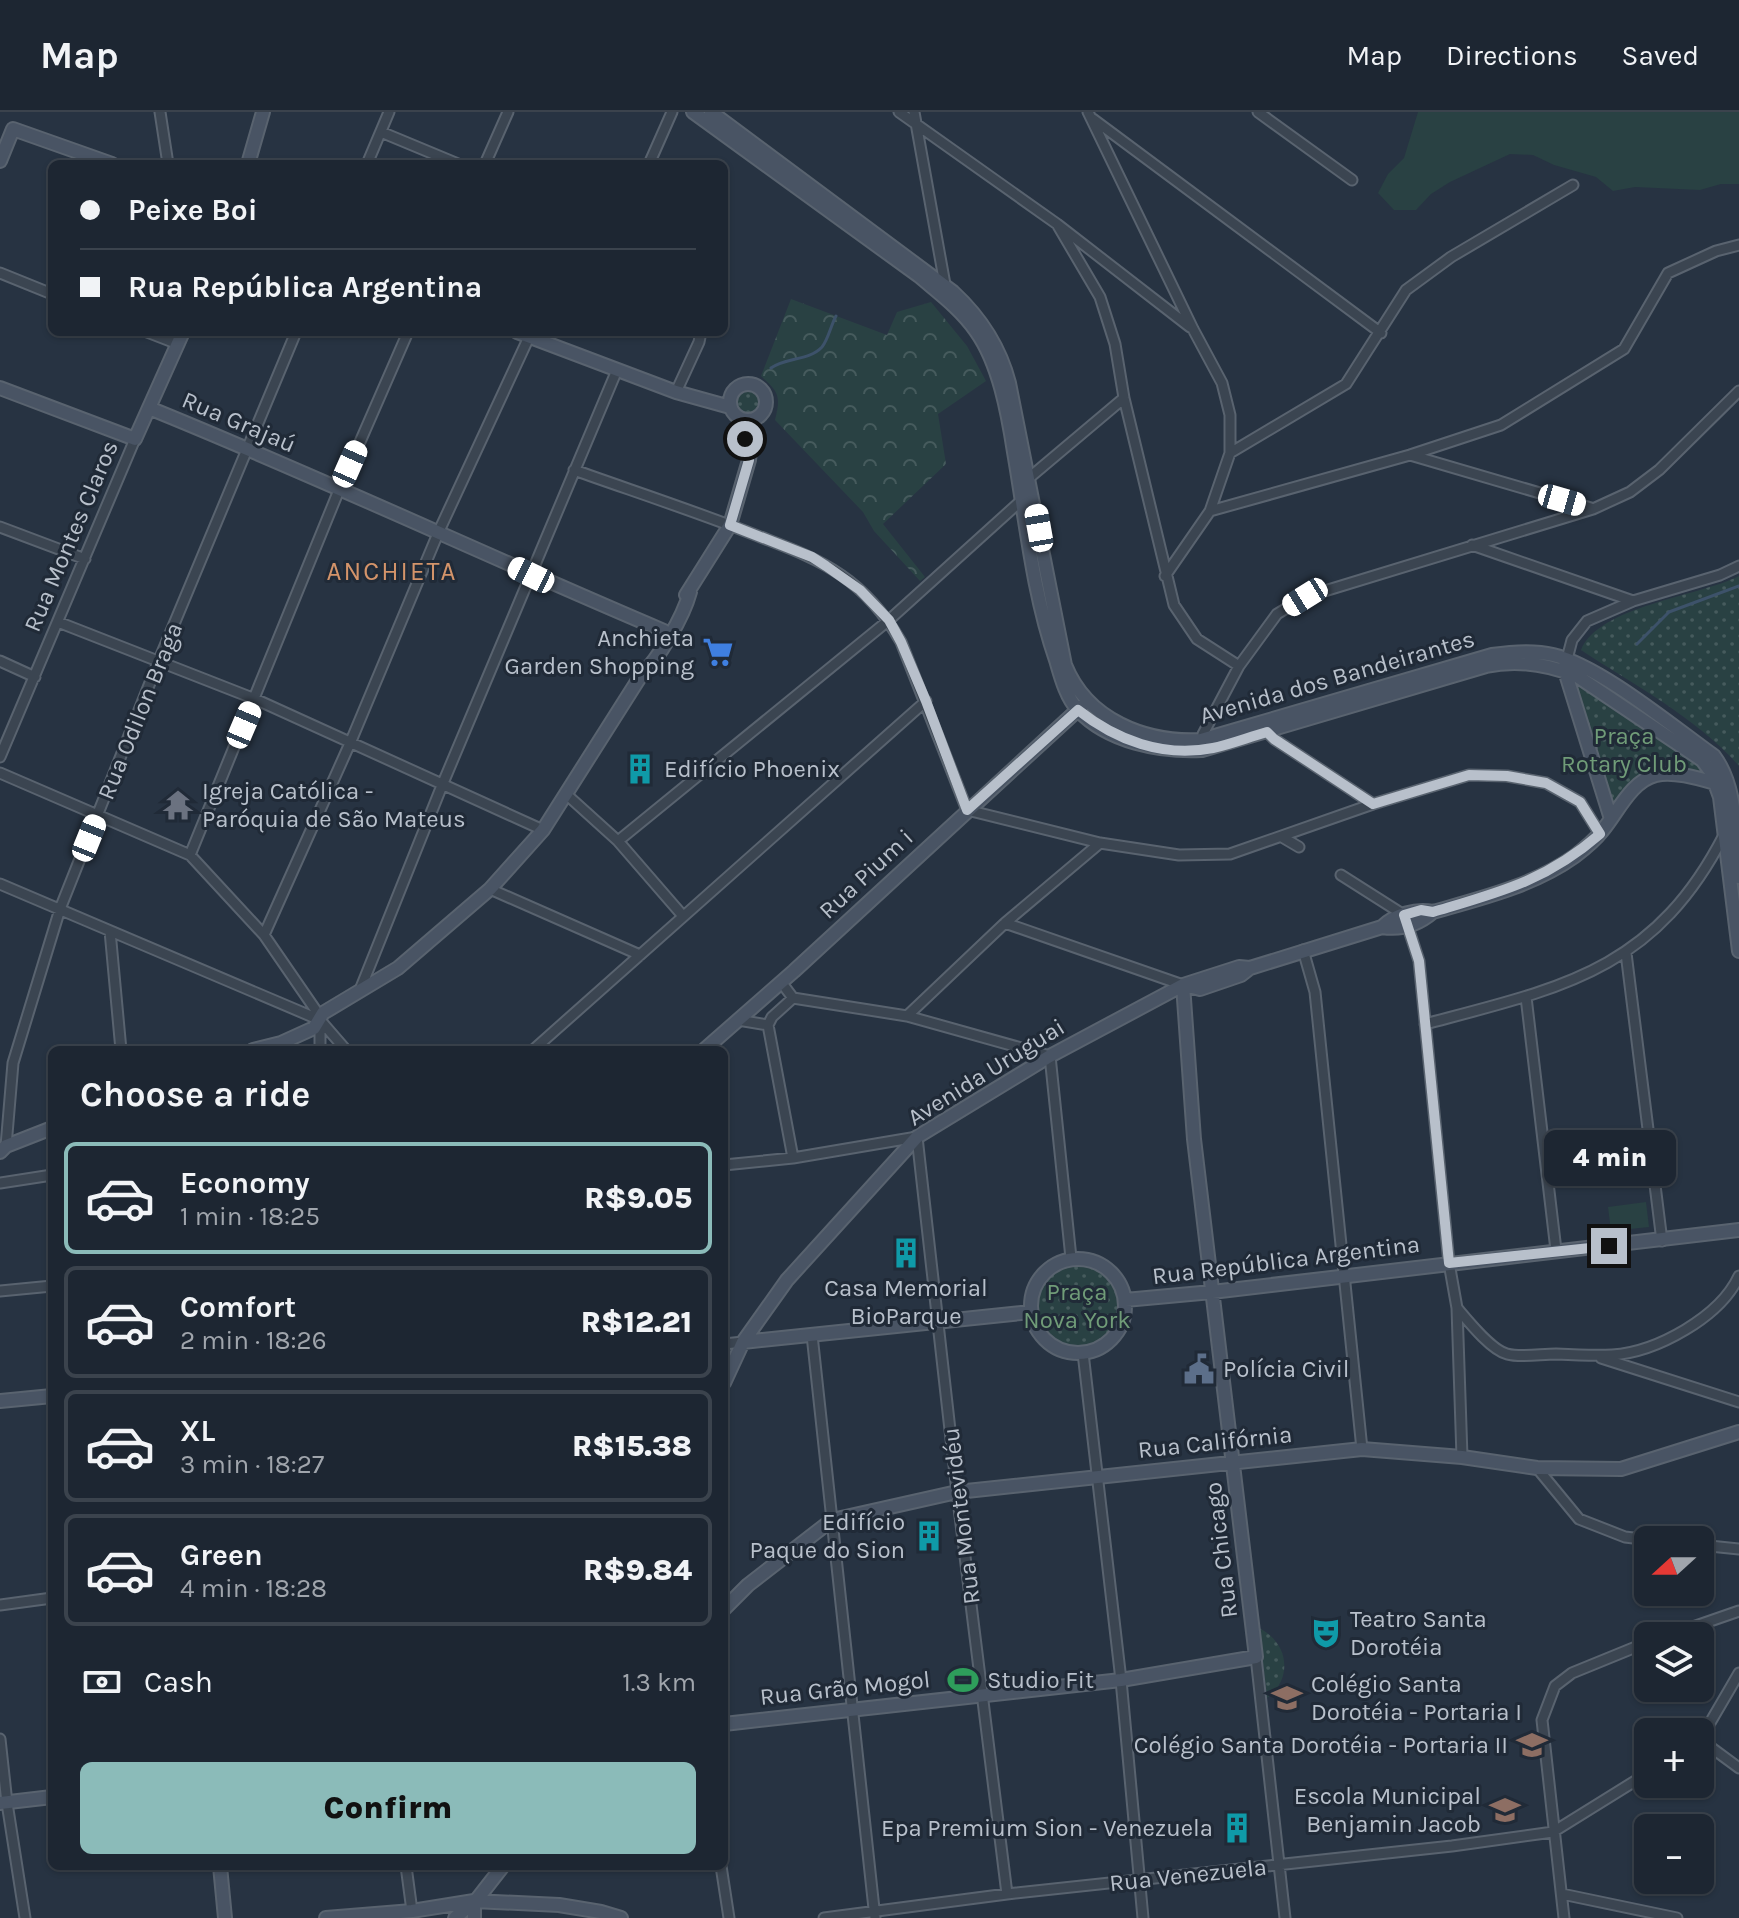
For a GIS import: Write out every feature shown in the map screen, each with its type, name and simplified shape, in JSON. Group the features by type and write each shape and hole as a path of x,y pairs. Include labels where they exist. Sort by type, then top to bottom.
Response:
{"street":[{"path":"160,112 167,160"},
{"path":"249,160 263,112"},
{"path":"369,160 389,112"},
{"path":"487,160 508,112"},
{"path":"651,160 672,112"},
{"name":"Avenida dos Bandeirantes","path":"693,112 919,276 948,300 976,331 999,382 1008,415 1050,644 1069,697 1123,739 1156,747 1201,745 1267,732 1486,666 1514,662 1566,665"},
{"name":"Avenida dos Bandeirantes","path":"711,112 946,286 972,311 1001,358 1009,383 1065,665 1082,705"},
{"path":"899,112 1057,224 1193,329"},
{"path":"914,112 948,300"},
{"path":"1258,112 1352,180"},
{"path":"1088,114 1222,383 1230,415 1230,453 1210,511 1165,576"},
{"path":"1088,114 1381,333"},
{"path":"0,124 101,160"},
{"path":"0,161 13,129"},
{"path":"381,132 448,160"},
{"path":"1230,453 1346,384 1406,290 1451,257 1573,185"},
{"path":"1057,224 1100,297 1115,344 1124,398 1174,605 1197,639 1239,666"},
{"path":"1210,511 1410,455 1501,425 1624,349 1668,273 1716,251 1739,245"},
{"path":"0,273 48,292"},
{"name":"Rua Odilon Braga","path":"3,1149 13,1063 60,909 159,660 294,336"},
{"path":"190,855 339,490 406,336"},
{"path":"264,935 351,741 523,336"},
{"path":"526,336 676,392 730,407 747,419"},
{"path":"676,392 700,336"},
{"name":"Rua Montes Claros","path":"0,757 180,338"},
{"path":"360,990 443,783 617,370"},
{"path":"730,407 733,390 743,384 754,384 763,391 767,402 763,413 747,419"},
{"path":"0,388 135,439"},
{"path":"1201,745 1239,666 1277,614 1305,597 1593,509 1630,492 1659,470 1739,391"},
{"path":"1029,478 1124,398"},
{"name":"Rua Grajaú","path":"149,408 664,631"},
{"path":"264,1046 281,1043 314,1028 323,1013 360,990 376,984 403,965 490,889 543,830 640,677 644,664 679,602 690,592 730,525 749,460 747,419"},
{"path":"1410,455 1593,509"},
{"path":"574,470 812,557 841,575 889,620 901,642 967,810 1100,843 1179,855 1230,854 1373,804 1469,775 1507,776 1546,783 1580,802 1600,834"},
{"path":"618,841 889,620 1023,499"},
{"path":"0,527 85,559"},
{"path":"1472,545 1633,601"},
{"path":"1611,819 1566,665 1572,640 1587,621 1633,601 1720,575 1739,566"},
{"path":"640,677 650,668 687,605 690,592"},
{"path":"58,622 255,699 543,830"},
{"name":"Avenida dos Bandeirantes","path":"1201,745 1285,716 1492,655 1525,651 1566,665 1577,676 1702,760 1728,785"},
{"path":"0,661 35,677"},
{"path":"1058,728 1069,697"},
{"path":"538,1046 926,701"},
{"name":"Rua Pium i","path":"709,1046 1082,705"},
{"path":"1285,716 1269,726 1267,732 1373,804"},
{"path":"0,773 190,855 264,935 320,1020 343,1046"},
{"name":"Avenida Uruguai","path":"728,1374 743,1342 787,1280 917,1137 1050,1056 1183,985 1200,989 1303,950 1382,927 1393,929 1406,920 1424,920 1433,912 1511,889 1544,875 1575,856 1600,834 1639,782 1655,775 1666,773 1728,785"},
{"path":"1728,785 1724,835 1739,951"},
{"path":"1728,785 1739,877"},
{"path":"566,794 618,841 683,916"},
{"path":"1705,872 1724,835"},
{"path":"1282,837 1299,847"},
{"path":"907,1016 1005,923 1100,843"},
{"path":"1425,1024 1526,997 1576,979 1626,953 1666,920 1714,864 1727,865"},
{"path":"1341,875 1406,920 1419,961 1449,1263 1457,1308 1462,1457"},
{"path":"0,884 320,1020 328,1020 369,994 376,984"},
{"path":"490,889 640,955"},
{"path":"1005,923 1183,985"},
{"path":"110,931 121,1046"},
{"path":"1303,950 1315,992 1362,1449"},
{"path":"1626,953 1662,1241"},
{"path":"368,965 376,984"},
{"path":"793,1158 768,1025 772,1017 793,998 794,971"},
{"path":"781,982 793,998 907,1016 1050,1056 1071,1258"},
{"name":"Rua Chicago","path":"1183,985 1194,1139 1285,1918"},
{"path":"1526,997 1556,1250"},
{"path":"320,1020 320,1046"},
{"path":"738,1020 768,1025"},
{"path":"3,1149 48,1130"},
{"path":"728,1165 793,1158 917,1137"},
{"name":"Rua Montevidéu","path":"917,1137 1007,1894"},
{"path":"0,1183 48,1176"},
{"name":"Rua República Argentina","path":"1125,1300 1739,1230"},
{"path":"1071,1258 1086,1259 1107,1269 1122,1288 1125,1300 1123,1324 1116,1336 1106,1345 1083,1353 1054,1347 1035,1326 1031,1312 1034,1288 1039,1277 1047,1269 1071,1258"},
{"path":"1457,1308 1480,1334 1505,1354 1633,1352 1675,1336 1707,1316 1735,1286 1739,1276"},
{"path":"0,1291 48,1286"},
{"path":"728,1344 1031,1312"},
{"path":"812,1335 874,1915"},
{"path":"1083,1353 1121,1680 1143,1918"},
{"path":"1593,1355 1739,1402"},
{"path":"0,1401 48,1396"},
{"name":"Rua Califórnia","path":"728,1605 748,1585 832,1520 957,1492 1362,1449 1462,1457 1537,1468 1621,1469 1739,1432"},
{"path":"1537,1468 1579,1519 1634,1538"},
{"path":"1714,1546 1739,1549"},
{"path":"0,1605 48,1599"},
{"path":"1707,1622 1739,1611"},
{"path":"1564,1918 1542,1720 1555,1686 1592,1663 1634,1647"},
{"name":"Rua Grão Mogol","path":"728,1724 1121,1680 1256,1657"},
{"path":"1713,1718 1739,1673"},
{"path":"0,1739 3,1803 25,1918"},
{"path":"1714,1750 1739,1768"},
{"path":"1553,1832 1634,1782"},
{"path":"3,1803 48,1797"},
{"name":"Rua Venezuela","path":"824,1918 874,1915 1007,1894 1553,1832"},
{"path":"220,1870 225,1918"},
{"path":"407,1870 412,1911"},
{"path":"455,1918 500,1870"},
{"path":"722,1870 729,1918"},
{"path":"493,1878 490,1898 496,1903"},
{"path":"1562,1894 1677,1918"},
{"path":"474,1901 474,1918"},
{"path":"326,1918 412,1911 474,1901 559,1905 621,1918"}],"green space":[{"path":"1418,112 1739,112 1739,184 1721,184 1700,190 1635,187 1613,191 1596,177 1554,165 1533,155 1510,154 1450,182 1431,194 1416,210 1394,210 1378,193 1388,174 1404,158"},
{"path":"791,299 887,335 897,312 931,302 967,346 986,381 938,414 946,464 883,524 925,577 920,581 874,531 863,512 775,420 777,395 761,376"},
{"path":"749,391 757,395 761,403 757,411 749,415 741,411 737,403 741,395"},
{"path":"1739,576 1739,766 1685,717 1581,650 1591,635 1628,613"},
{"name":"Praça Rotary Club","path":"1576,681 1698,763 1703,774 1651,772 1633,783 1612,806"},
{"path":"1646,1202 1649,1227 1611,1231 1608,1207"},
{"name":"Praça Nova York","path":"1077,1264 1093,1267 1107,1276 1116,1290 1119,1306 1116,1322 1107,1336 1093,1345 1077,1348 1061,1345 1047,1336 1038,1322 1035,1306 1038,1290 1047,1276 1061,1267"},
{"path":"1259,1628 1276,1642 1284,1661 1281,1681 1267,1698"}],"waterway":[{"path":"771,368 817,351 824,344 836,316"},
{"path":"1637,644 1669,612 1739,586"}],"place":[{"name":"Anchieta Garden Shopping","path":"718,652"},
{"name":"Edifício Phoenix","path":"640,769"},
{"name":"Igreja Católica - Paróquia de São Mateus","path":"178,805"},
{"name":"Casa Memorial BioParque","path":"906,1253"},
{"name":"Polícia Civil","path":"1199,1369"},
{"name":"Edifício Paque do Sion","path":"929,1536"},
{"name":"Teatro Santa Dorotéia","path":"1326,1633"},
{"name":"Studio Fit","path":"963,1680"},
{"name":"Colégio Santa Dorotéia - Portaria I","path":"1287,1698"},
{"name":"Colégio Santa Dorotéia - Portaria II","path":"1532,1745"},
{"name":"Escola Municipal Benjamin Jacob","path":"1505,1810"},
{"name":"Epa Premium Sion - Venezuela","path":"1237,1828"}],"district":[{"name":"ANCHIETA","path":"392,571"}],"route":[{"path":"745,439 749,460 730,525 812,557 860,590 889,620 926,701 967,810 1078,710 1123,739 1184,751 1216,747 1267,732 1373,804 1469,775 1507,776 1546,783 1580,802 1600,834 1575,856 1544,875 1511,889 1433,912 1421,910 1404,915 1419,961 1449,1263 1609,1246"}]}
